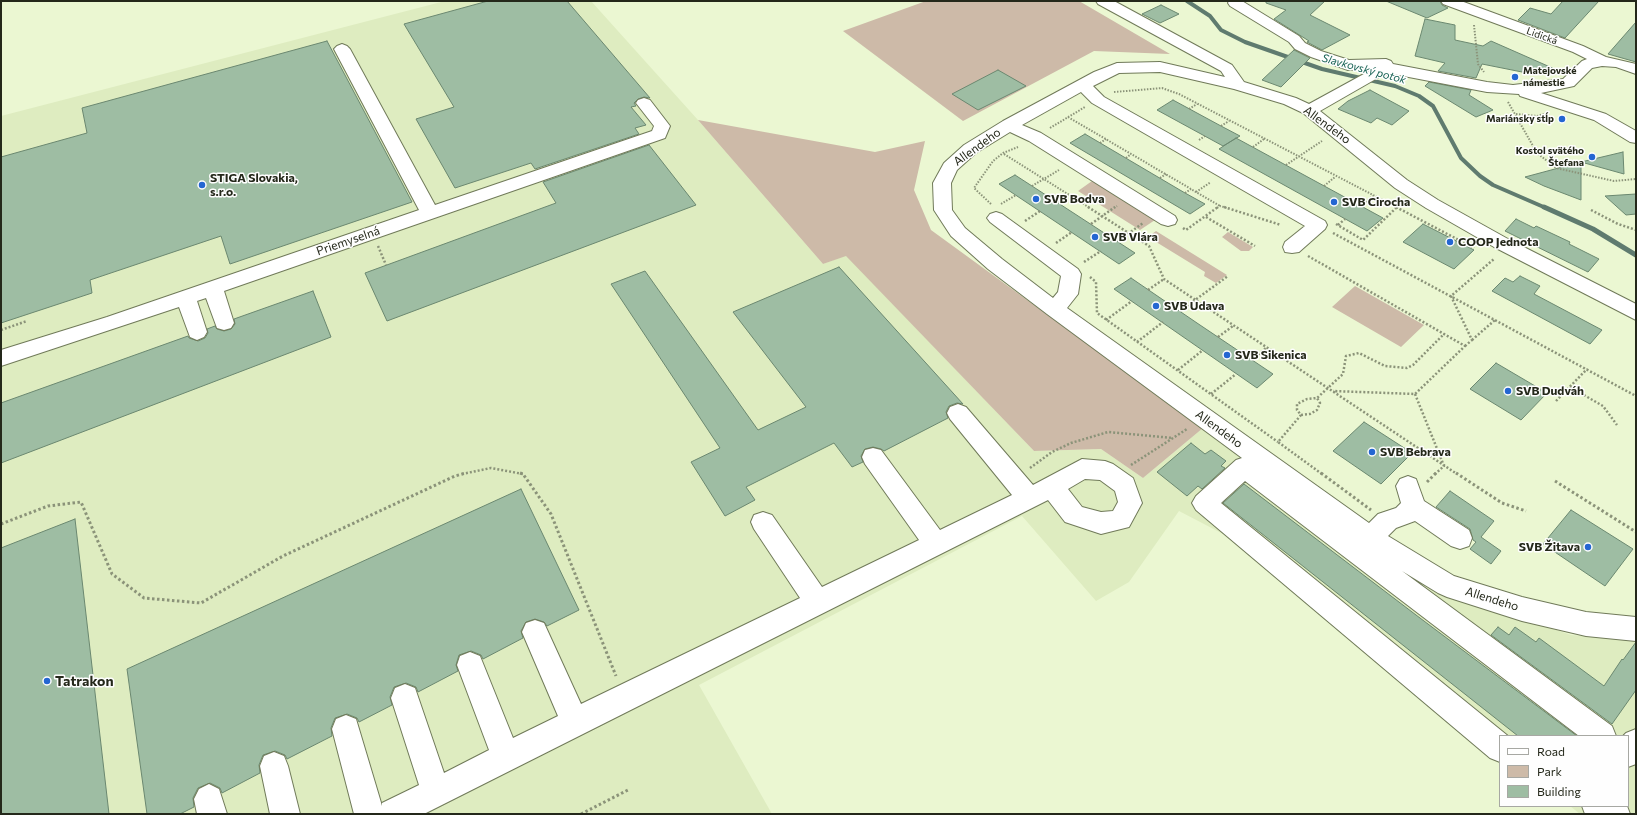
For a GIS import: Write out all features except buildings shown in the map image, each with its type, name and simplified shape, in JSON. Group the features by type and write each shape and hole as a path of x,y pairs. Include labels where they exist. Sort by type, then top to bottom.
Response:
{"street":[{"path":"1103,1 1227,68 1238,85"},
{"name":"Lidická","path":"1448,1 1578,49 1602,61 1618,63 1636,69"},
{"path":"1235,3 1294,39 1300,46 1316,54 1353,65 1406,64 1417,67 1418,72"},
{"path":"342,49 430,213"},
{"path":"1509,93 1568,83 1587,64 1602,61"},
{"name":"Allendeho","path":"1636,313 1501,243 1432,204 1402,184 1309,110 1290,101 1238,85 1160,67 1117,68 1083,85 1009,125 970,149 950,167 942,183 943,210 958,232 995,264 1054,309 1204,418 1246,458 1370,538 1446,585 1522,609 1572,620 1636,629"},
{"path":"1309,110 1376,73 1393,69 1418,72 1556,102 1600,117 1636,138"},
{"path":"1568,83 1600,117"},
{"path":"1083,85 1098,100 1313,229 1292,247"},
{"name":"Priemyselná","path":"1,358 186,297 659,134 662,126 644,103"},
{"name":"Allendeho","path":"1009,125 1035,137 1168,220"},
{"path":"996,218 1070,274 1068,294 1054,309"},
{"path":"212,288 224,323"},
{"path":"186,297 197,332"},
{"path":"958,413 1022,490"},
{"path":"873,457 936,544"},
{"path":"1499,747 1204,503 1246,458 1455,626 1601,735"},
{"path":"394,814 625,697 936,544 1022,490 1052,487 1082,469 1105,471 1126,485 1130,503 1120,520 1100,523 1074,515 1052,487"},
{"path":"1370,538 1387,521 1404,515 1411,496 1460,538"},
{"path":"764,522 818,602"},
{"path":"1446,585 1455,626"},
{"path":"535,632 575,723"},
{"path":"470,665 506,757"},
{"path":"405,698 436,792"},
{"path":"346,729 369,814"},
{"path":"1629,753 1636,743"},
{"path":"274,766 285,814"},
{"path":"1599,807 1615,814"}],"path":[{"path":"1474,21 1478,64 1487,74"},
{"path":"1016,195 996,207 974,188 993,161 1003,153 1035,137 1116,90 1162,88 1179,94 1478,251"},
{"path":"1509,93 1537,153 1556,168 1614,181 1636,179"},
{"path":"1189,109 1197,104"},
{"path":"1068,117 1220,206 1313,229 1451,296 1636,396"},
{"path":"1221,126 1229,121"},
{"path":"1100,143 1106,139"},
{"path":"1253,148 1264,139"},
{"path":"1003,153 1149,246 1164,280 1194,301 1502,503 1526,511"},
{"path":"1126,158 1132,154"},
{"path":"1286,165 1298,157"},
{"path":"1032,186 1052,174"},
{"path":"1160,178 1166,174"},
{"path":"1324,186 1335,176"},
{"path":"1185,193 1191,189"},
{"path":"1057,202 1068,195"},
{"path":"1361,206 1373,196"},
{"path":"1168,220 1186,230 1220,206"},
{"path":"1591,210 1618,224 1636,230"},
{"path":"1019,224 1040,211"},
{"path":"1091,224 1110,211"},
{"path":"1206,217 1255,246"},
{"path":"1338,226 1346,219"},
{"path":"1118,241 1136,227"},
{"path":"1050,247 1072,232"},
{"path":"377,245 386,266"},
{"path":"1292,247 1465,346"},
{"path":"1083,263 1101,251"},
{"path":"1451,296 1495,260 1491,257"},
{"path":"1086,275 1096,282 1097,313 1387,521"},
{"path":"1180,311 1228,276"},
{"path":"1148,290 1164,280"},
{"path":"1451,296 1472,340"},
{"path":"1106,320 1132,301"},
{"path":"1333,391 1415,394 1465,346 1495,320"},
{"path":"1,330 27,321"},
{"path":"1137,342 1163,322"},
{"path":"1218,337 1233,326"},
{"path":"1301,415 1297,410 1297,404 1306,399 1317,398 1327,387 1343,374 1345,358 1350,354 1359,353 1393,368 1407,368 1413,365 1444,334"},
{"path":"1252,360 1266,348"},
{"path":"1178,370 1203,350"},
{"path":"1556,402 1587,369"},
{"path":"1211,394 1236,374"},
{"path":"1570,387 1603,406 1617,424"},
{"path":"1415,394 1444,466"},
{"path":"1278,442 1301,415 1310,414 1317,410 1320,404 1317,398"},
{"path":"1116,478 1146,454 1204,418"},
{"path":"1022,490 1052,452 1071,443 1108,432 1173,438"},
{"path":"1411,496 1444,466"},
{"path":"1,524 48,506 81,502 112,574 144,598 201,603 282,556 455,476 491,468 522,474 551,514 625,697"},
{"path":"1555,481 1636,532"},
{"path":"581,814 628,790"}],"shaded area":[{"path":"445,1 591,1 698,120 823,264 846,255 1034,451 1101,449 1143,478 1203,428 1435,588 1571,635 1636,640 1636,814 1580,814 1571,807 1629,807 1629,735 1499,735 1499,750 1227,536 1179,511 1129,582 1096,601 1022,516 699,685 772,814 1,814 1,116"}],"green space":[{"path":"926,1 1079,1 1170,54 1094,51 963,121 843,31"},
{"path":"698,120 875,152 925,141 914,190 931,230 1203,428 1143,478 1101,449 1034,451 846,256 823,264"},
{"path":"1092,181 1155,220 1140,230 1078,191"},
{"path":"1156,231 1227,275 1216,283 1204,276 1205,272 1148,237"},
{"path":"1228,232 1253,247 1249,251 1241,251 1222,237"},
{"path":"1355,286 1424,325 1401,347 1332,307"}],"waterway":[{"name":"Slavkovský potok","path":"1187,1 1210,16 1221,30 1245,42 1322,69 1395,86 1419,96 1433,106 1461,158 1480,176 1493,185 1546,208"},
{"name":"Slavkovský potok","path":"1544,207 1593,229 1636,255"}],"place":[{"name":"Matejovské námestie","path":"1515,77"},
{"name":"Mariánsky stĺp","path":"1562,119"},
{"name":"Kostol svätého Štefana","path":"1592,157"},
{"name":"STIGA Slovakia, s.r.o.","path":"202,185"},
{"name":"SVB Bodva","path":"1036,199"},
{"name":"SVB Cirocha","path":"1334,202"},
{"name":"SVB Vlára","path":"1095,237"},
{"name":"COOP Jednota","path":"1450,242"},
{"name":"SVB Udava","path":"1156,306"},
{"name":"SVB Sikenica","path":"1227,355"},
{"name":"SVB Dudváh","path":"1508,391"},
{"name":"SVB Bebrava","path":"1372,452"},
{"name":"SVB Žitava","path":"1588,547"},
{"name":"Tatrakon","path":"47,681"}]}
